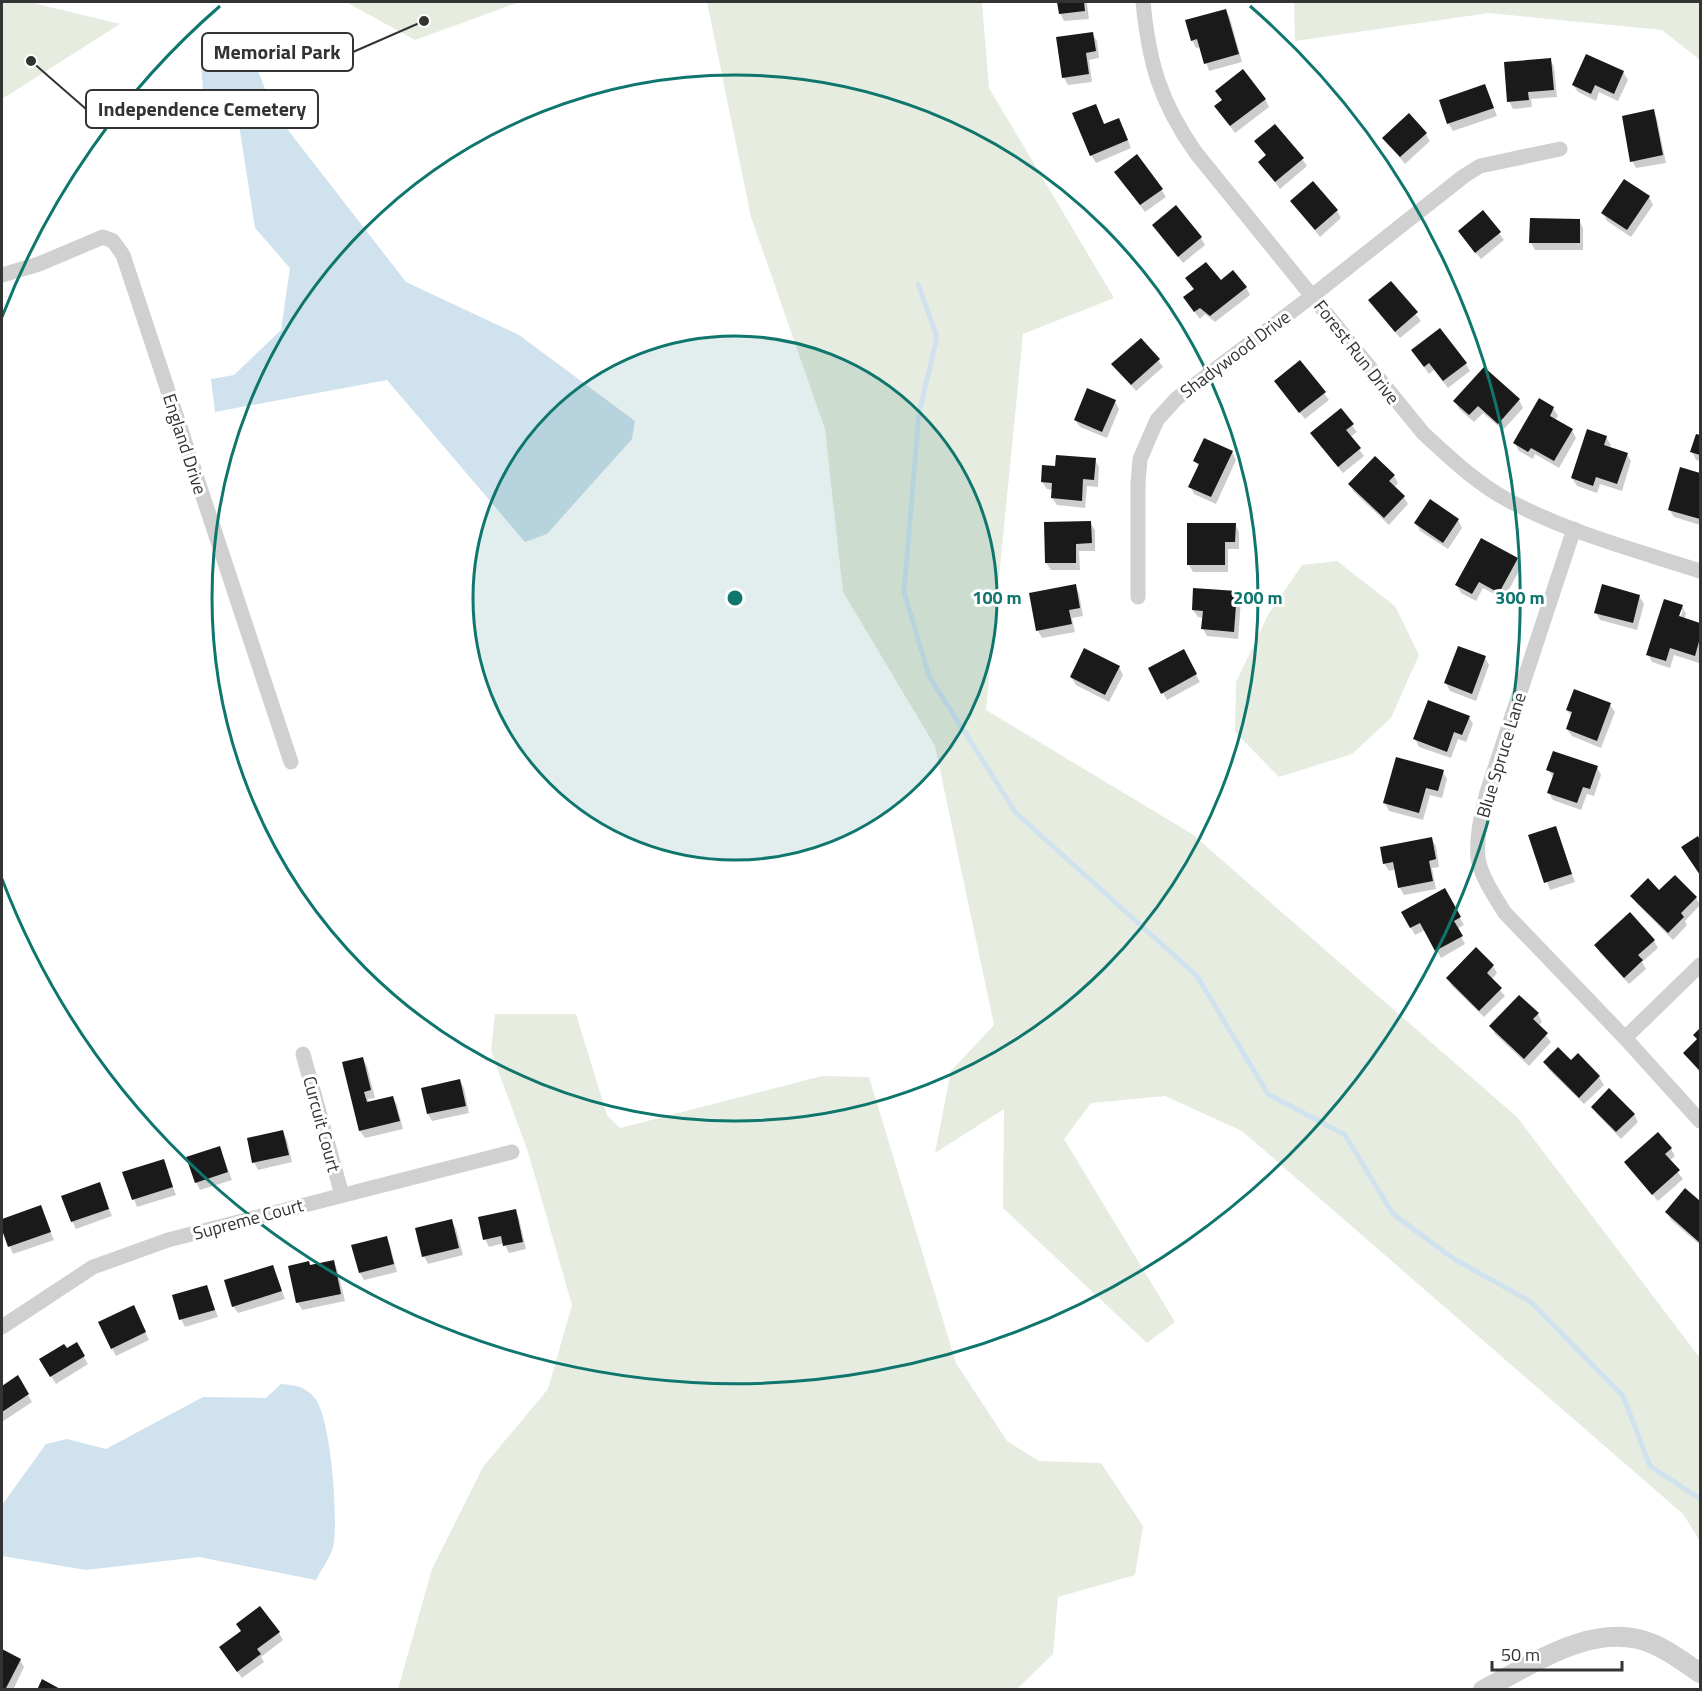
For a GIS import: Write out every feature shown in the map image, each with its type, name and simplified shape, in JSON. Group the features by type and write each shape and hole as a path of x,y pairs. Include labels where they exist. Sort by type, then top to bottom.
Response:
{"street":[{"name":"Forest Run Drive","path":"1143,2 1152,64 1163,99 1180,131 1404,412 1449,458 1506,499 1574,529 1701,571"},
{"name":"Shadywood Drive","path":"1138,597 1140,459 1157,420 1176,399 1312,296 1464,176 1480,166 1560,149"},
{"name":"England Drive","path":"2,275 39,264 103,237 113,241 123,255 291,762"},
{"name":"Blue Spruce Lane","path":"1574,529 1487,792 1480,821 1478,858 1492,892 1505,913 1701,1121"},
{"path":"1625,1038 1701,965"},
{"name":"Curcuit Court","path":"303,1054 342,1195"},
{"name":"Supreme Court","path":"2,1327 93,1267 116,1257 168,1240 512,1152"},
{"path":"1483,1689 1567,1647 1588,1639 1607,1637 1631,1638 1651,1643 1672,1653 1701,1673"}],"shaded area":[{"path":"2,2 29,2 120,24 2,99"},
{"path":"346,2 520,2 415,40"},
{"path":"707,2 982,2 989,88 1114,298 1023,334 986,710 1192,834 1517,1117 1700,1358 1700,1541 1683,1514 1242,1131 1165,1096 1091,1103 1064,1139 1175,1322 1147,1343 1003,1208 1004,1109 935,1153 951,1071 994,1025 935,746 843,592 825,429 751,217"},
{"path":"1294,2 1700,2 1700,60 1662,30 1489,13 1295,41"},
{"path":"1337,561 1395,606 1419,655 1391,718 1352,754 1279,777 1235,732 1236,682 1268,615 1302,565"},
{"path":"495,1014 576,1014 607,1115 620,1128 822,1076 869,1077 956,1363 1007,1441 1039,1461 1101,1463 1143,1526 1135,1575 1058,1597 1053,1654 1017,1689 398,1689 432,1569 483,1467 548,1389 572,1305 528,1152 491,1051"}],"water":[{"path":"248,45 274,112 406,282 519,335 635,421 632,439 547,534 525,542 387,380 215,412 211,379 234,375 281,330 290,268 255,228 237,112 203,91 201,61"},
{"path":"281,1384 307,1390 314,1397 320,1408 329,1446 335,1534 332,1551 316,1580 199,1557 86,1570 2,1556 2,1505 46,1444 67,1439 106,1449 203,1397 266,1398"}],"building":[{"path":"1057,2 1084,2 1085,11 1059,14"},
{"path":"1226,9 1239,54 1204,64 1197,39 1191,41 1185,20"},
{"path":"1093,32 1096,51 1086,53 1089,74 1062,78 1056,37"},
{"path":"1586,54 1624,71 1614,94 1595,85 1591,94 1572,85"},
{"path":"1551,58 1554,90 1528,92 1529,100 1507,102 1504,62"},
{"path":"1243,69 1266,99 1230,126 1214,106 1222,100 1215,91"},
{"path":"1485,84 1494,108 1447,124 1439,100"},
{"path":"1096,104 1104,124 1119,118 1128,140 1090,156 1072,113"},
{"path":"1654,109 1663,155 1630,162 1622,116"},
{"path":"1409,113 1427,133 1400,157 1382,138"},
{"path":"1275,124 1304,158 1275,182 1258,162 1266,155 1254,141"},
{"path":"1137,154 1163,189 1140,205 1114,172"},
{"path":"1624,179 1650,196 1627,230 1601,213"},
{"path":"1313,181 1338,210 1315,230 1290,201"},
{"path":"1176,205 1202,237 1178,257 1152,225"},
{"path":"1483,210 1501,232 1475,253 1458,231"},
{"path":"1530,218 1580,219 1580,243 1529,243"},
{"path":"1206,262 1221,280 1233,270 1247,287 1210,316 1200,308 1194,312 1183,297 1194,289 1185,278"},
{"path":"1391,281 1418,312 1395,332 1368,300"},
{"path":"1440,328 1467,363 1443,381 1429,363 1424,367 1411,350"},
{"path":"1141,338 1160,359 1131,385 1111,364"},
{"path":"1300,360 1326,392 1299,413 1274,381"},
{"path":"1484,367 1520,399 1498,424 1478,406 1469,415 1453,401"},
{"path":"1087,388 1116,400 1102,432 1074,420"},
{"path":"1539,398 1554,407 1550,416 1573,429 1554,461 1531,448 1528,452 1513,443"},
{"path":"1341,408 1354,424 1346,430 1361,448 1338,467 1310,433"},
{"path":"1587,429 1607,436 1604,445 1628,453 1617,484 1596,477 1593,486 1571,478"},
{"path":"1696,434 1700,435 1700,455 1690,452"},
{"path":"1204,438 1233,451 1211,497 1188,487 1199,464 1193,461"},
{"path":"1056,455 1096,458 1094,480 1083,479 1082,501 1051,498 1052,483 1041,482 1042,465 1055,466"},
{"path":"1375,456 1395,475 1389,481 1405,496 1384,518 1348,484"},
{"path":"1680,467 1700,473 1700,519 1668,510"},
{"path":"1430,499 1459,519 1443,543 1414,523"},
{"path":"1091,521 1092,543 1076,544 1076,563 1045,563 1044,522"},
{"path":"1187,523 1236,523 1235,542 1225,542 1225,565 1187,565"},
{"path":"1481,538 1518,558 1499,593 1479,582 1472,594 1455,585"},
{"path":"1076,584 1080,608 1069,610 1072,624 1036,631 1029,593"},
{"path":"1602,584 1640,595 1633,623 1594,613"},
{"path":"1193,588 1237,591 1234,632 1201,629 1203,611 1192,610"},
{"path":"1664,599 1683,605 1679,616 1700,623 1700,638 1695,656 1670,648 1666,661 1646,655"},
{"path":"1458,646 1486,656 1472,694 1444,683"},
{"path":"1084,648 1120,666 1105,695 1070,677"},
{"path":"1184,649 1197,674 1161,694 1148,668"},
{"path":"1574,689 1611,703 1597,741 1566,729 1572,712 1566,710"},
{"path":"1428,700 1470,716 1462,735 1454,732 1447,752 1413,739"},
{"path":"1553,751 1598,766 1590,789 1583,787 1577,803 1547,793 1554,773 1546,770"},
{"path":"1396,757 1444,770 1438,791 1426,788 1419,813 1383,803"},
{"path":"1556,826 1572,874 1544,883 1528,835"},
{"path":"1698,836 1700,840 1700,875 1681,847"},
{"path":"1432,837 1436,859 1429,861 1433,881 1398,888 1393,862 1383,864 1380,847"},
{"path":"1675,875 1697,897 1681,913 1684,917 1668,933 1630,896 1648,878 1659,890"},
{"path":"1445,888 1461,917 1454,921 1463,936 1435,951 1420,923 1410,928 1401,912"},
{"path":"1630,912 1655,940 1638,955 1643,960 1624,978 1594,945"},
{"path":"1476,947 1494,965 1487,973 1502,988 1479,1011 1446,978"},
{"path":"1519,995 1539,1013 1533,1019 1548,1033 1524,1059 1489,1026"},
{"path":"1700,1028 1700,1071 1683,1053 1697,1039 1693,1035"},
{"path":"1558,1047 1571,1060 1578,1053 1600,1076 1579,1098 1543,1062"},
{"path":"363,1057 371,1090 364,1092 367,1102 393,1096 400,1121 359,1131 342,1062"},
{"path":"460,1079 466,1106 427,1114 421,1088"},
{"path":"1609,1088 1635,1114 1616,1132 1591,1107"},
{"path":"283,1130 289,1155 252,1163 247,1138"},
{"path":"1658,1132 1672,1148 1665,1154 1680,1170 1652,1195 1624,1162"},
{"path":"220,1146 228,1172 195,1183 186,1157"},
{"path":"164,1159 173,1187 132,1200 122,1172"},
{"path":"100,1182 109,1209 71,1222 61,1196"},
{"path":"1685,1188 1700,1201 1700,1243 1665,1212"},
{"path":"41,1205 51,1232 8,1247 2,1230 2,1219"},
{"path":"516,1209 523,1242 503,1246 501,1236 483,1240 478,1217"},
{"path":"452,1219 459,1248 422,1257 415,1228"},
{"path":"387,1236 394,1264 359,1273 351,1245"},
{"path":"334,1260 341,1294 296,1303 288,1266 309,1261 310,1265"},
{"path":"273,1265 282,1291 232,1307 224,1280"},
{"path":"207,1285 215,1310 179,1320 172,1295"},
{"path":"134,1305 146,1332 111,1349 98,1322"},
{"path":"77,1342 85,1356 50,1377 39,1359 64,1344 67,1348"},
{"path":"18,1375 29,1394 2,1412 2,1386"},
{"path":"260,1606 280,1632 257,1649 261,1654 237,1672 219,1647 241,1631 236,1624"},
{"path":"2,1649 21,1659 5,1690 2,1690"},
{"path":"42,1679 62,1690 37,1690"}],"waterway":[{"path":"918,284 937,337 919,413 904,592 929,676 1016,813 1197,976 1268,1094 1345,1135 1393,1214 1454,1259 1531,1302 1623,1396 1650,1466 1700,1499"}],"place":[{"name":"Memorial Park","path":"424,21"},
{"name":"Independence Cemetery","path":"31,61"}]}
